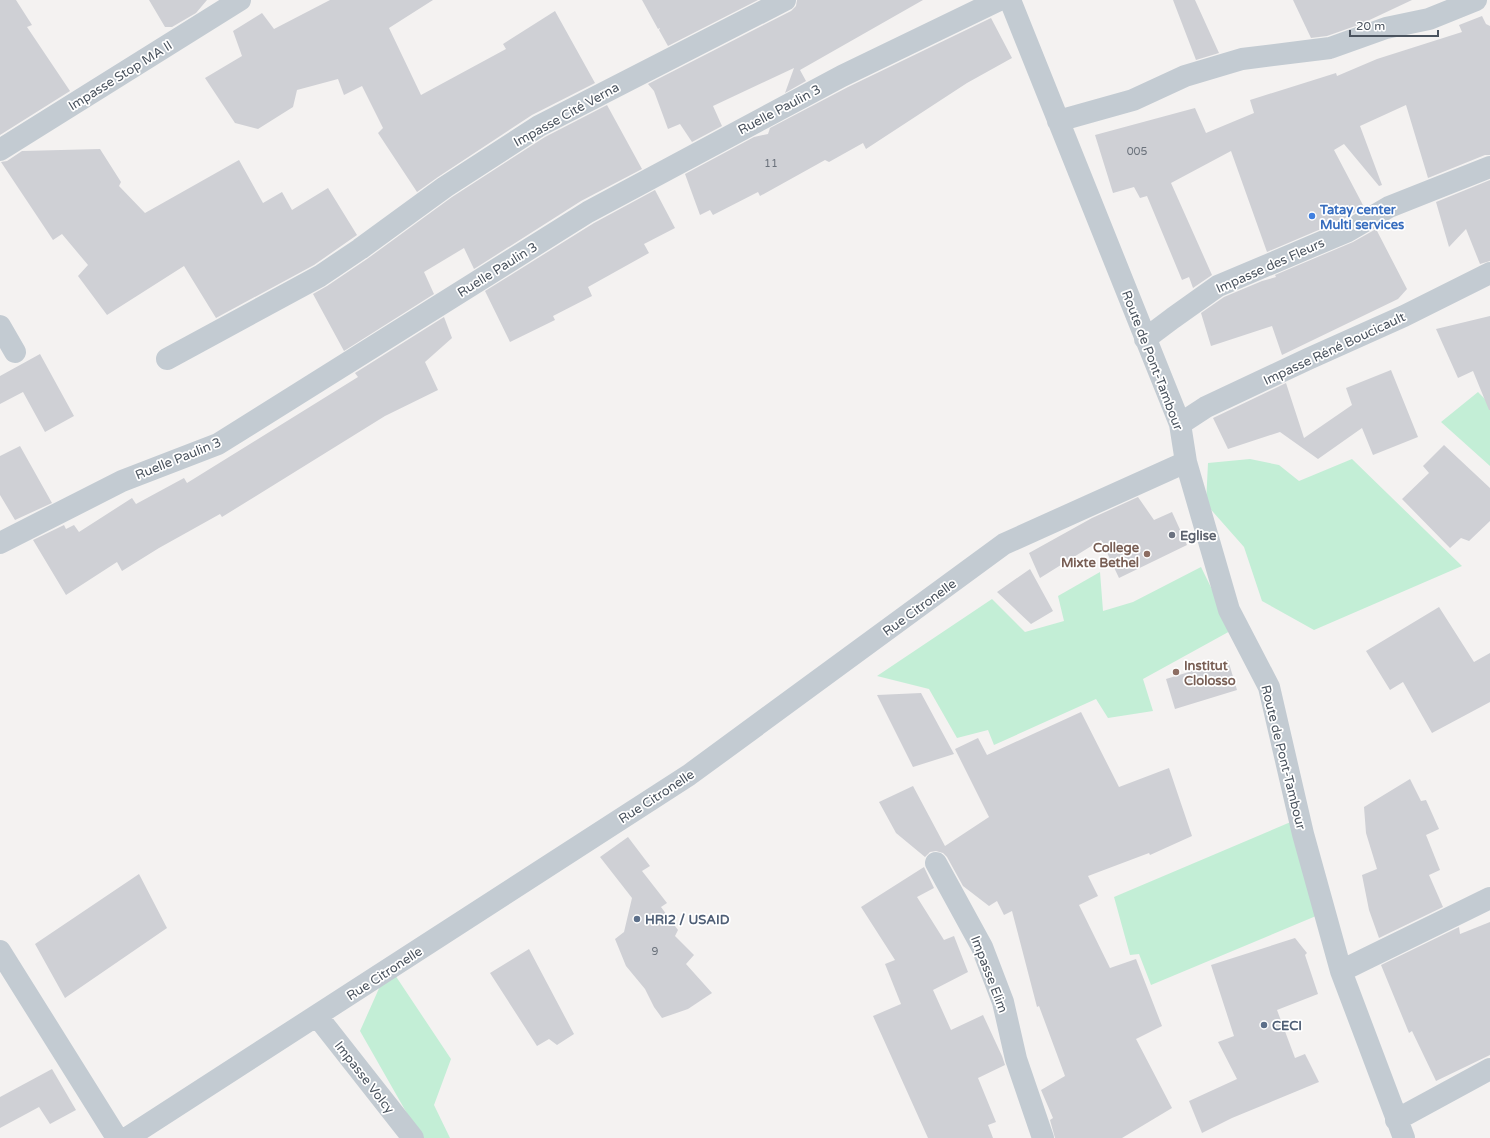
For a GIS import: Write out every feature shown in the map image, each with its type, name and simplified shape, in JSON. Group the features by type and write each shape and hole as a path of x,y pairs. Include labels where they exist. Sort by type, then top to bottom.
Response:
{"street":[{"name":"Impasse Stop MA II","path":"0,150 240,0"},
{"name":"Impasse Cité Verna","path":"167,359 320,276 360,249 445,187 539,126 785,0"},
{"name":"Ruelle Paulin 3","path":"0,543 122,481 218,444 588,212 842,76 999,0"},
{"name":"Route de Pont-Tambour","path":"1010,0 1180,424 1186,462 1229,610 1269,687 1303,834 1341,971 1400,1129"},
{"path":"1058,120 1133,100 1185,76 1242,59 1330,48 1386,28 1429,18 1476,0"},
{"name":"Impasse des Fleurs","path":"1145,339 1218,286 1348,231 1389,208 1490,167"},
{"name":"Impasse Réné Boucicault","path":"1180,424 1206,407 1404,316 1490,273"},
{"path":"0,326 15,352"},
{"name":"Rue Citronelle","path":"127,1138 689,775 1004,544 1186,462"},
{"name":"Impasse Elim","path":"936,862 982,947 1003,1002 1016,1059 1043,1138"},
{"path":"1341,971 1490,898"},
{"path":"0,951 117,1138"},
{"name":"Impasse Volcy","path":"317,1016 413,1138"},
{"path":"1400,1129 1490,1069"}],"green space":[{"path":"1478,392 1490,404 1490,466 1441,422"},
{"path":"1250,459 1279,465 1299,481 1352,459 1462,566 1314,630 1262,601 1244,547 1206,504 1208,463"},
{"path":"1201,567 1232,630 1143,679 1153,711 1108,718 1096,699 994,745 988,730 957,738 929,689 877,676 992,599 1025,632 1064,621 1058,596 1100,572 1103,611 1133,602"},
{"path":"1293,821 1316,916 1151,985 1139,954 1130,955 1114,897"},
{"path":"389,966 451,1059 434,1105 450,1138 421,1138 360,1031"}],"building":[{"path":"0,0 16,0 32,25 27,27 70,91 0,135"},
{"path":"149,0 207,0 196,13 172,27 165,27"},
{"path":"330,0 433,0 389,28 421,95 506,49 503,44 555,11 595,83 532,115 417,192 378,133 383,128 362,86 344,95 338,79 297,90 293,107 258,129 235,123 205,78 242,56 233,31 262,13 274,29"},
{"path":"642,0 758,0 668,46 659,30 660,28 658,29"},
{"path":"797,0 923,0 800,70 806,81 785,93 794,68 713,106 722,126 692,142 680,124 668,129 654,91 648,84 791,11 796,6"},
{"path":"1173,0 1195,0 1219,53 1196,60"},
{"path":"1293,0 1412,0 1361,24 1327,36 1311,38"},
{"path":"1482,16 1486,24 1490,26 1490,155 1485,155 1428,178 1406,105 1360,126 1382,185 1379,186 1344,144 1334,150 1364,207 1342,220 1267,252 1231,151 1171,183 1212,275 1193,288 1189,277 1182,280 1147,196 1140,198 1134,187 1113,193 1095,135 1195,108 1206,133 1254,113 1250,100 1336,73 1337,76 1377,59 1462,32 1459,25"},
{"path":"991,18 1012,58 967,83 866,149 863,143 829,162 825,160 760,196 758,192 713,215 710,210 700,215 685,174 754,137 768,134 770,128 848,87"},
{"path":"607,105 642,169 581,201 474,269 464,248 424,272 434,294 344,351 313,294 367,259 452,197 545,137"},
{"path":"100,149 121,182 119,186 145,213 239,160 263,203 282,192 292,210 328,188 357,235 314,265 216,318 184,266 107,315 78,276 88,265 62,234 53,240 1,162 7,161 22,151"},
{"path":"1490,180 1490,261 1480,264 1466,229 1449,247 1436,202"},
{"path":"655,190 675,228 644,244 649,253 588,287 592,296 553,316 555,320 510,342 485,291 594,223"},
{"path":"1376,229 1407,289 1398,299 1282,355 1272,326 1211,346 1201,313 1224,297 1262,281 1276,277 1275,275 1353,242"},
{"path":"1490,316 1489,410 1473,371 1458,378 1436,329"},
{"path":"444,317 452,338 425,362 438,390 385,416 222,517 220,514 159,548 122,571 117,562 66,595 33,540 64,525 66,529 74,525 79,532 132,498 136,504 184,478 187,483 358,377 355,373"},
{"path":"40,354 74,416 45,432 23,392 0,404 0,376"},
{"path":"1391,370 1418,437 1373,455 1362,428 1318,459 1280,432 1228,449 1213,418 1286,383 1304,438 1352,405 1346,388"},
{"path":"1444,445 1490,488 1490,521 1469,541 1461,538 1450,548 1402,499 1429,473 1423,466"},
{"path":"20,446 52,503 15,520 0,495 0,456"},
{"path":"1138,497 1154,520 1172,512 1187,545 1119,578 1101,540 1040,578 1029,553 1092,518"},
{"path":"1030,569 1053,611 1031,624 997,592"},
{"path":"1439,607 1474,662 1490,653 1490,702 1432,733 1403,682 1390,690 1366,651"},
{"path":"1228,660 1237,690 1175,709 1166,679"},
{"path":"921,693 954,754 913,767 877,695"},
{"path":"1081,712 1119,787 1169,768 1192,836 1150,855 1149,853 1088,876 1098,896 1079,905 1110,968 1136,959 1162,1026 1136,1039 1172,1108 1122,1138 1055,1138 1050,1120 1053,1118 1041,1090 1065,1076 1039,1006 1037,1007 1012,911 1004,915 997,901 989,906 963,886 947,857 943,853 936,851 930,852 925,857 896,833 879,802 913,786 945,846 989,817 955,749 978,738 987,755"},
{"path":"1410,779 1421,801 1426,800 1439,829 1426,835 1440,870 1429,875 1443,907 1379,938 1369,910 1362,875 1377,869 1366,833 1364,807"},
{"path":"628,837 650,866 642,871 667,903 661,907 678,930 675,936 694,955 686,964 712,993 688,1009 662,1018 654,1007 645,989 626,966 615,939 624,932 632,898 600,857"},
{"path":"924,867 934,888 917,897 944,940 954,936 968,972 933,990 951,1030 983,1015 1005,1065 978,1078 996,1122 988,1125 993,1138 928,1138 873,1016 901,1004 885,964 895,960 861,907"},
{"path":"139,874 167,928 65,998 35,944"},
{"path":"1490,922 1490,1055 1436,1081 1412,1031 1409,1033 1381,965 1459,927 1460,934"},
{"path":"1295,938 1307,953 1305,955 1318,994 1277,1010 1295,1058 1305,1054 1319,1082 1232,1118 1202,1133 1189,1101 1237,1079 1218,1042 1234,1036 1211,965"},
{"path":"529,949 574,1034 557,1045 549,1039 537,1046 490,973"},
{"path":"52,1069 76,1110 50,1124 39,1107 0,1128 0,1097"}],"place":[{"name":"Tatay center Multi services","path":"1312,216"},
{"name":"Eglise","path":"1172,535"},
{"name":"College Mixte Bethel","path":"1147,554"},
{"name":"Institut Clolosso","path":"1176,672"},
{"name":"HRI2 / USAID","path":"637,919"},
{"name":"CECI","path":"1264,1025"}]}
